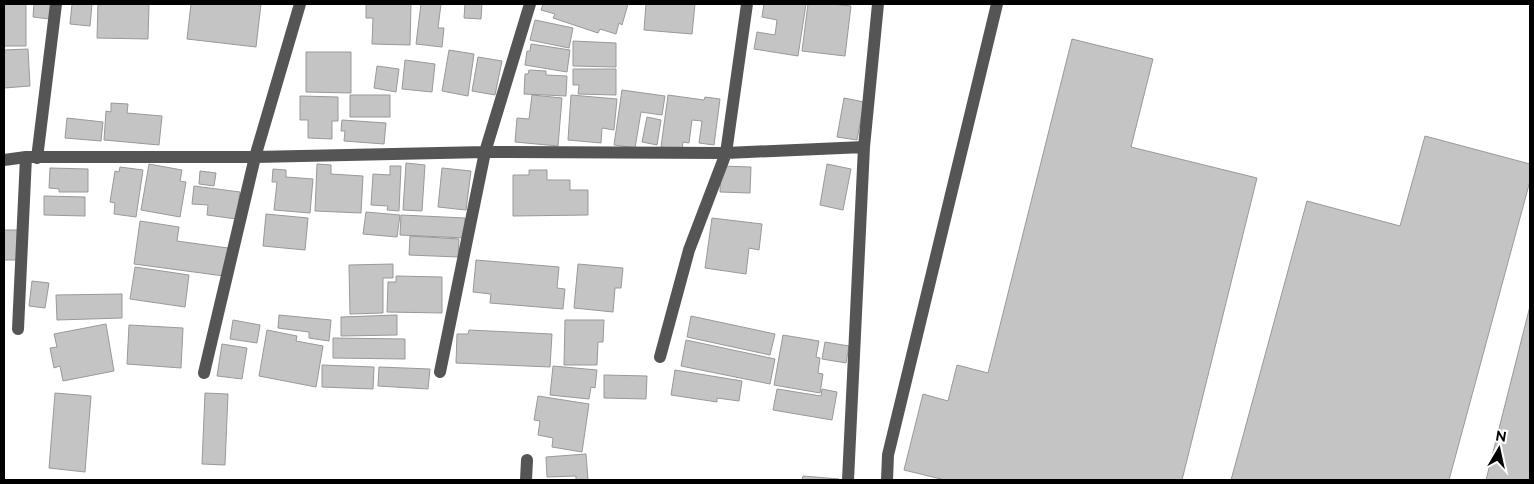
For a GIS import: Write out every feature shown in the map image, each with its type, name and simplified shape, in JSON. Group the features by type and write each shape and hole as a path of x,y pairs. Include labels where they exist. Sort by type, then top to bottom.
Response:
{"street":[{"path":"18,329 31,158 56,4"},
{"path":"204,373 255,157 300,4"},
{"path":"440,372 486,152 530,4"},
{"path":"660,357 689,250 726,153 747,4"},
{"path":"848,480 864,147 878,4"},
{"path":"887,480 888,455 997,4"},
{"path":"4,160 31,158 255,157 486,152 726,153 864,147"},
{"path":"526,460 526,480"}],"building":[{"path":"4,4 26,4 26,46 4,46"},
{"path":"34,4 51,4 50,19 33,17"},
{"path":"72,4 92,4 90,26 70,24"},
{"path":"98,4 149,4 148,39 97,38"},
{"path":"191,4 261,4 256,47 187,39"},
{"path":"366,4 411,4 410,45 372,44 373,18 366,18"},
{"path":"421,4 441,4 438,28 444,28 442,47 416,44"},
{"path":"465,4 482,4 481,19 464,18"},
{"path":"543,4 628,4 622,25 619,23 616,34 600,29 598,33 553,18 555,14 541,10"},
{"path":"646,4 695,4 692,34 644,30"},
{"path":"764,4 806,4 798,56 754,49 757,32 775,35 777,20 762,17"},
{"path":"808,4 851,6 845,56 802,51"},
{"path":"535,20 573,28 569,48 530,40"},
{"path":"1072,39 1153,59 1131,147 1257,178 1182,480 945,480 904,470 923,394 948,401 957,365 988,373"},
{"path":"573,41 616,43 616,67 573,66"},
{"path":"531,44 570,50 567,72 525,65 527,51 530,51"},
{"path":"28,49 30,86 4,88 4,50"},
{"path":"449,50 474,54 468,96 442,91"},
{"path":"306,52 351,52 351,93 306,92"},
{"path":"478,57 502,61 495,95 472,91"},
{"path":"405,60 435,64 432,92 402,89"},
{"path":"377,66 399,69 396,92 374,88"},
{"path":"573,69 616,69 616,95 578,94 579,85 573,85"},
{"path":"529,70 546,71 546,75 567,76 566,96 524,94 525,74 528,74"},
{"path":"622,90 665,96 662,115 641,112 635,148 614,145"},
{"path":"350,95 390,95 390,117 350,117"},
{"path":"532,95 562,98 558,146 515,142 517,118 529,119"},
{"path":"571,95 617,99 614,130 602,128 601,143 568,140"},
{"path":"668,95 704,100 705,97 720,99 714,145 699,143 702,121 692,120 689,143 683,142 682,150 661,147"},
{"path":"300,96 338,97 338,121 332,121 332,139 308,138 308,120 300,120"},
{"path":"844,98 864,102 857,140 837,137"},
{"path":"111,103 128,104 127,113 162,116 159,145 104,140 106,111 111,112"},
{"path":"647,117 661,120 657,145 642,142"},
{"path":"67,118 103,122 101,141 65,138"},
{"path":"342,120 386,123 384,144 344,141 345,131 341,131"},
{"path":"1425,136 1530,164 1530,181 1449,480 1231,480 1307,201 1400,226"},
{"path":"406,163 425,165 422,211 403,210"},
{"path":"149,164 182,170 180,181 186,182 180,217 141,210"},
{"path":"317,164 331,165 331,174 363,176 361,213 315,211"},
{"path":"827,164 851,169 843,210 820,205"},
{"path":"390,166 401,166 399,211 387,210 388,206 371,205 373,174 390,175"},
{"path":"721,166 751,167 750,193 720,192"},
{"path":"120,167 143,170 136,217 114,214 115,203 110,202 115,171 119,172"},
{"path":"50,168 88,169 88,192 59,192 59,189 49,188"},
{"path":"442,168 471,171 466,210 438,207"},
{"path":"273,169 286,170 286,177 313,179 310,213 274,210 277,182 272,182"},
{"path":"529,170 547,170 547,180 570,180 570,190 588,190 588,215 513,216 513,175 529,175"},
{"path":"200,171 216,173 214,186 199,184"},
{"path":"194,186 240,192 236,219 207,215 208,205 192,204"},
{"path":"44,196 85,197 85,216 44,215"},
{"path":"366,212 400,215 397,237 363,234"},
{"path":"266,214 308,218 305,250 263,246"},
{"path":"401,215 465,218 465,238 400,235"},
{"path":"712,218 762,224 759,250 749,248 746,274 705,268"},
{"path":"140,221 179,227 177,241 228,248 224,276 134,264"},
{"path":"4,230 19,230 19,260 4,260"},
{"path":"410,236 459,239 458,257 409,255"},
{"path":"476,260 559,267 557,288 565,289 563,309 490,303 491,294 473,292"},
{"path":"393,264 393,278 383,278 383,313 350,314 349,265"},
{"path":"578,264 623,268 621,288 615,288 613,312 574,308"},
{"path":"135,267 189,275 185,307 130,299"},
{"path":"396,276 442,277 442,313 387,312 388,282 396,282"},
{"path":"32,281 49,283 45,308 29,306"},
{"path":"122,294 122,318 57,320 56,295"},
{"path":"1530,306 1530,480 1486,480"},
{"path":"279,315 331,320 329,341 309,338 309,332 278,328"},
{"path":"397,315 397,335 341,336 341,317"},
{"path":"691,316 775,334 770,355 687,337"},
{"path":"233,320 260,325 257,343 230,339"},
{"path":"565,320 604,320 603,342 598,342 597,365 564,365"},
{"path":"106,324 114,371 63,381 60,366 54,368 50,348 57,347 54,334"},
{"path":"129,325 183,328 181,368 127,364"},
{"path":"267,330 297,336 296,341 323,346 316,387 259,376"},
{"path":"469,330 552,334 550,367 456,363 457,334 468,334"},
{"path":"783,335 819,341 816,357 820,358 818,373 823,374 820,393 774,385"},
{"path":"333,338 405,339 405,359 333,358"},
{"path":"686,340 775,359 770,384 681,366"},
{"path":"825,342 849,346 846,363 822,359"},
{"path":"222,344 247,348 242,379 217,376"},
{"path":"322,365 374,367 373,389 322,387"},
{"path":"553,366 597,370 595,388 591,387 589,399 550,395"},
{"path":"379,367 430,369 428,389 378,386"},
{"path":"675,370 742,381 739,401 717,398 717,402 671,395"},
{"path":"604,375 647,376 646,399 604,398"},
{"path":"777,389 821,396 822,389 837,392 832,420 773,410"},
{"path":"55,393 91,396 85,472 49,468"},
{"path":"205,393 228,394 225,465 202,464"},
{"path":"538,396 589,404 582,452 552,447 553,438 538,435 540,421 534,420"},
{"path":"586,454 588,480 576,480 576,476 547,477 546,457"},
{"path":"803,476 839,479 802,480"}]}
